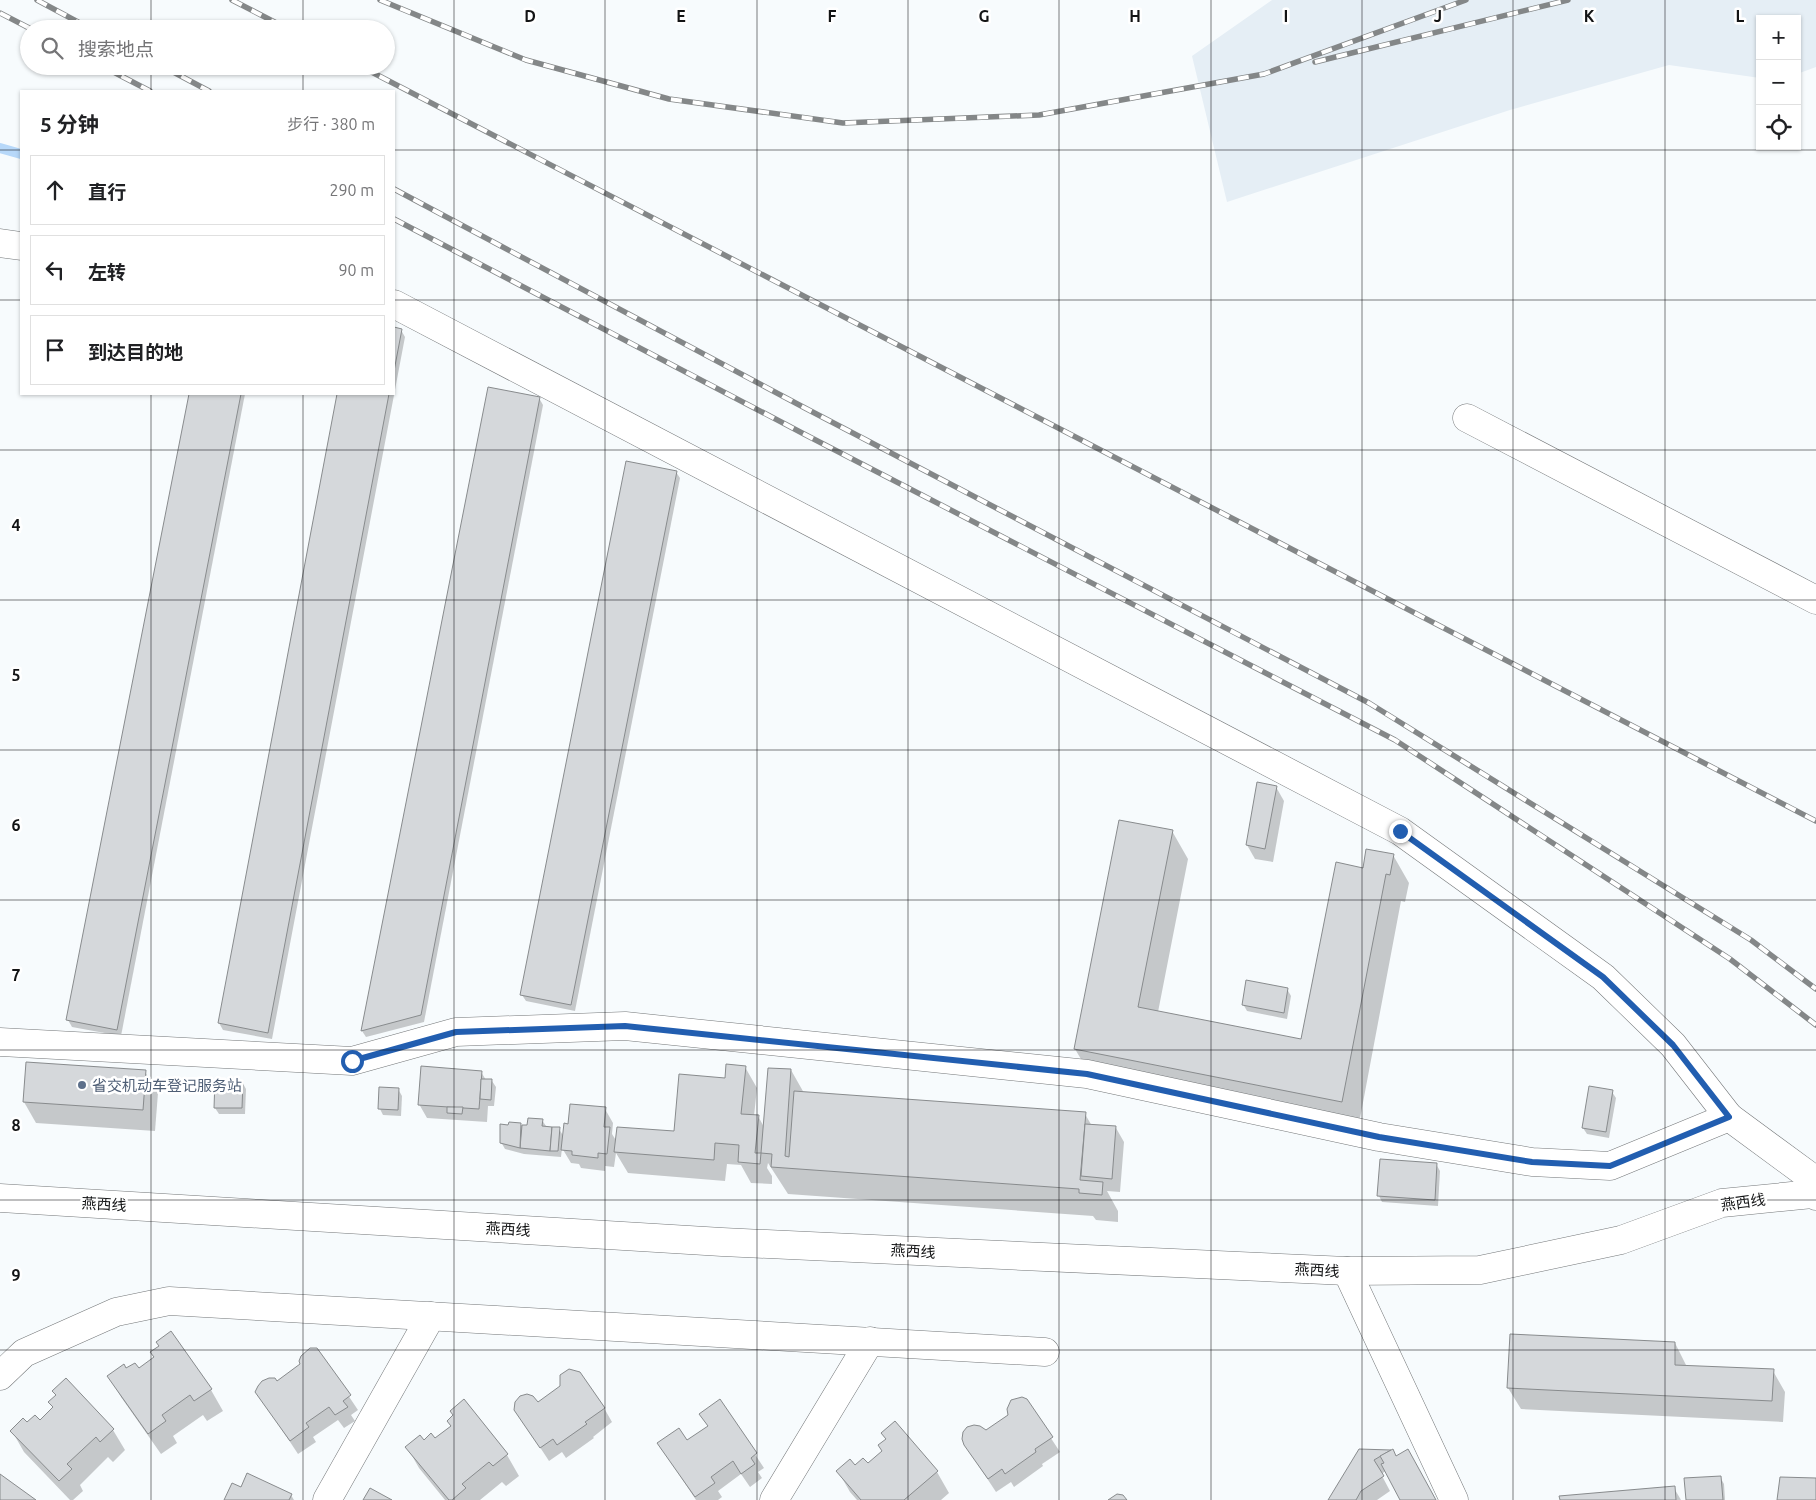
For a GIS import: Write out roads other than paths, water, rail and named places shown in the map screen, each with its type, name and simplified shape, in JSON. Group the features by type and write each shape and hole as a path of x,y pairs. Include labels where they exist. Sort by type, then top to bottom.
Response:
{"street":[{"path":"0,243 20,246"},
{"path":"395,305 1400,831 1603,977 1673,1045 1729,1117 1816,1181"},
{"path":"1467,418 1816,600"},
{"path":"0,1042 352,1061 456,1032 625,1026 1087,1074 1379,1137 1532,1162 1610,1166 1729,1117"},
{"name":"燕西线","path":"0,1198 722,1242 1348,1271 1480,1270 1621,1240 1722,1203 1812,1194 1816,1196"},
{"path":"1348,1271 1454,1500"},
{"path":"0,1376 24,1353 116,1312 169,1301 1045,1352"},
{"path":"327,1500 431,1316"},
{"path":"774,1500 870,1342"}],"waterway":[{"path":"0,148 20,154"}],"railway":[{"path":"37,0 74,20"},
{"path":"232,0 271,20"},
{"path":"380,0 526,60 669,99 843,123 1039,115 1264,74 1466,0"},
{"path":"1315,62 1568,0"},
{"path":"0,13 20,23"},
{"path":"119,75 148,90"},
{"path":"179,75 207,90"},
{"path":"377,75 1816,821"},
{"path":"395,190 805,408 1369,703 1751,940 1816,989"},
{"path":"395,220 1395,740 1730,959 1816,1025"}],"place":[{"name":"省交机动车登记服务站","path":"82,1085"}]}
